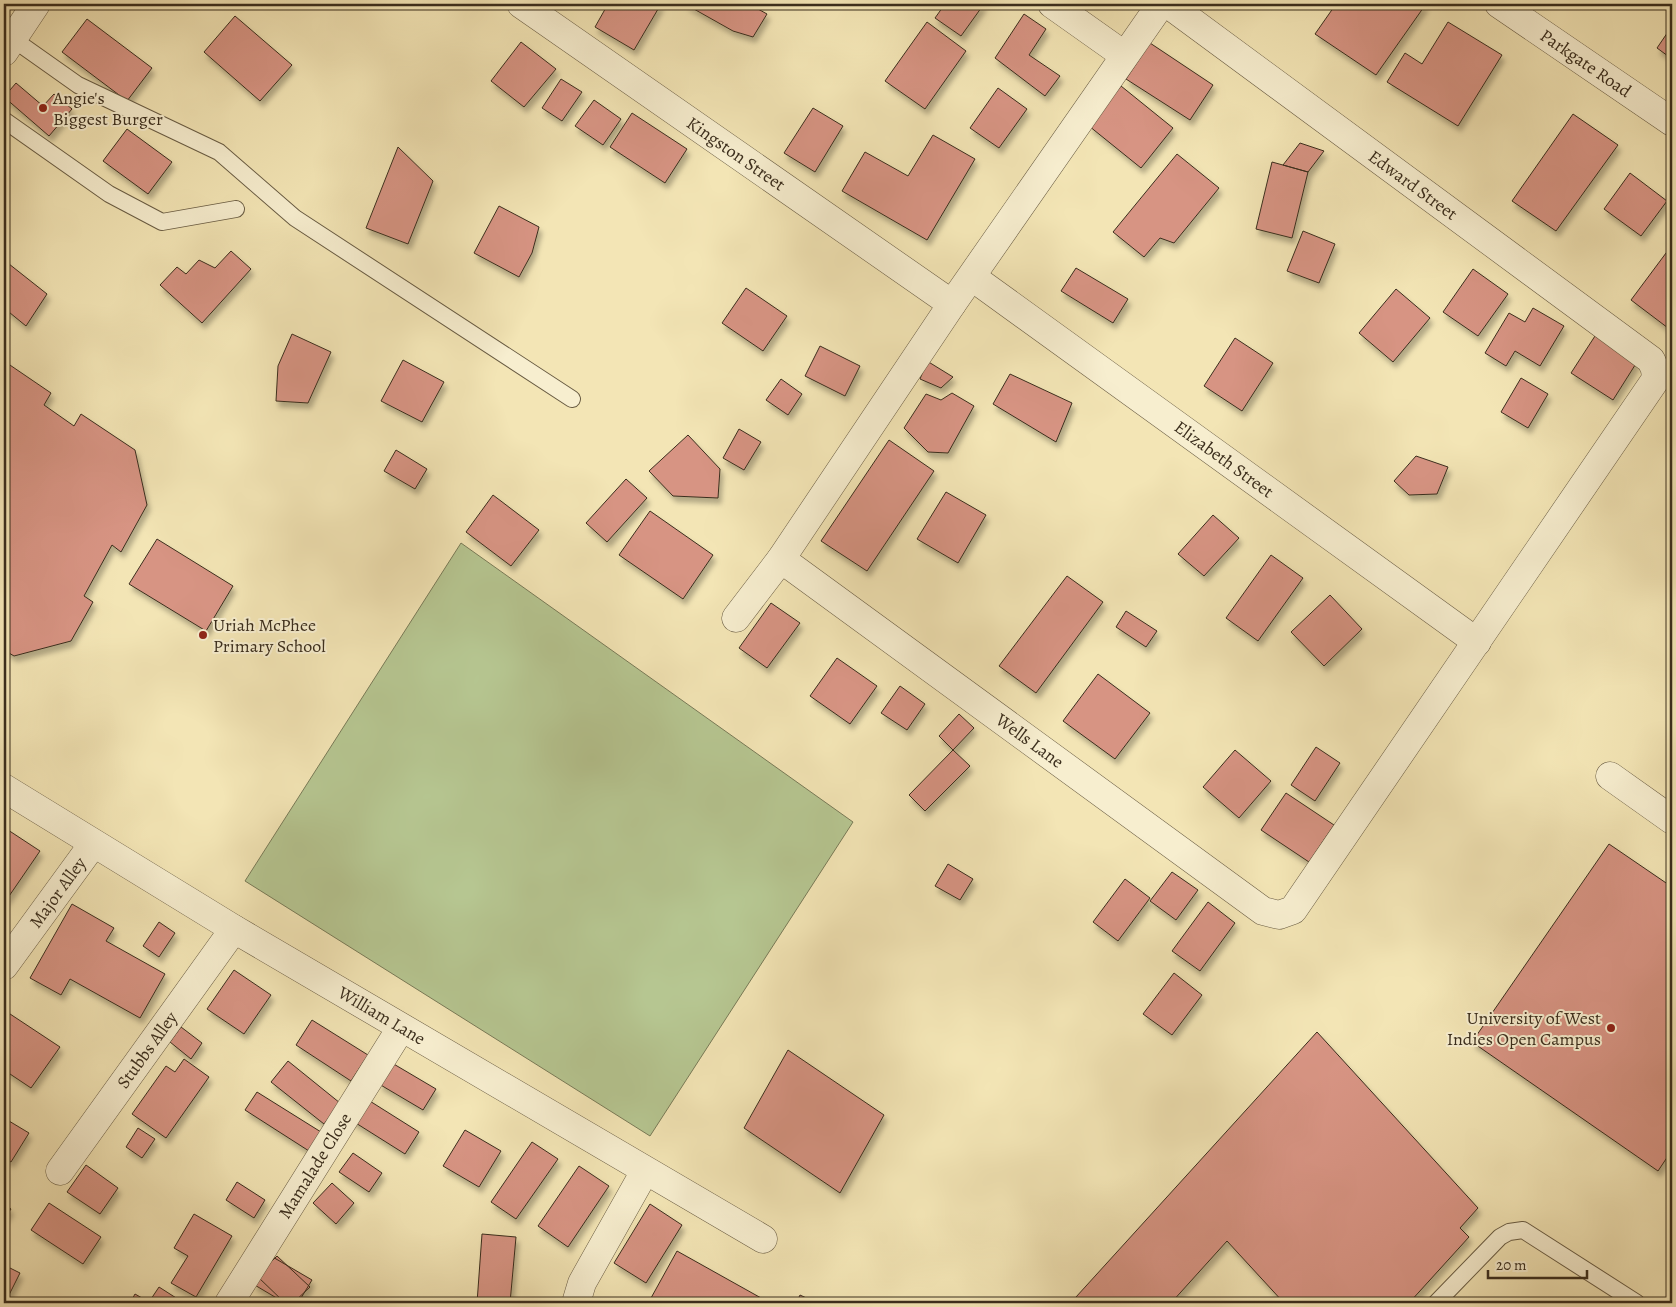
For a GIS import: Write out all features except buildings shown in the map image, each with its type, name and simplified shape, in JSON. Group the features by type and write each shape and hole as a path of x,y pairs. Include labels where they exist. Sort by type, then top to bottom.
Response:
{"street":[{"path":"7,42 36,4"},
{"name":"Kingston Street","path":"522,4 952,304"},
{"path":"1052,4 1124,56"},
{"path":"736,618 782,559 952,304 1161,4"},
{"name":"Edward Street","path":"1168,4 1651,360 1655,369 1656,379 1477,642"},
{"name":"Parkgate Road","path":"1499,4 1672,122"},
{"name":"Elizabeth Street","path":"972,276 1477,642"},
{"name":"Wells Lane","path":"782,559 1263,911 1279,914 1293,910 1477,642"},
{"path":"1610,776 1672,820"},
{"name":"William Lane","path":"4,788 234,929 763,1239"},
{"name":"Major Alley","path":"4,966 93,844"},
{"name":"Stubbs Alley","path":"60,1171 234,929"},
{"name":"Mamalade Close","path":"229,1303 401,1028"},
{"path":"576,1303 582,1283 645,1171"}],"lane":[{"path":"7,42 78,85 219,152 294,218 572,399"},
{"path":"4,120 109,194 162,222 236,209"},
{"path":"1436,1303 1500,1237 1509,1232 1523,1230 1636,1303"}],"green space":[{"path":"461,543 853,822 650,1136 245,881"}],"place":[{"name":"Angie's Biggest Burger","path":"43,108"},
{"name":"Uriah McPhee Primary School","path":"203,635"},
{"name":"University of West Indies Open Campus","path":"1611,1028"}]}
